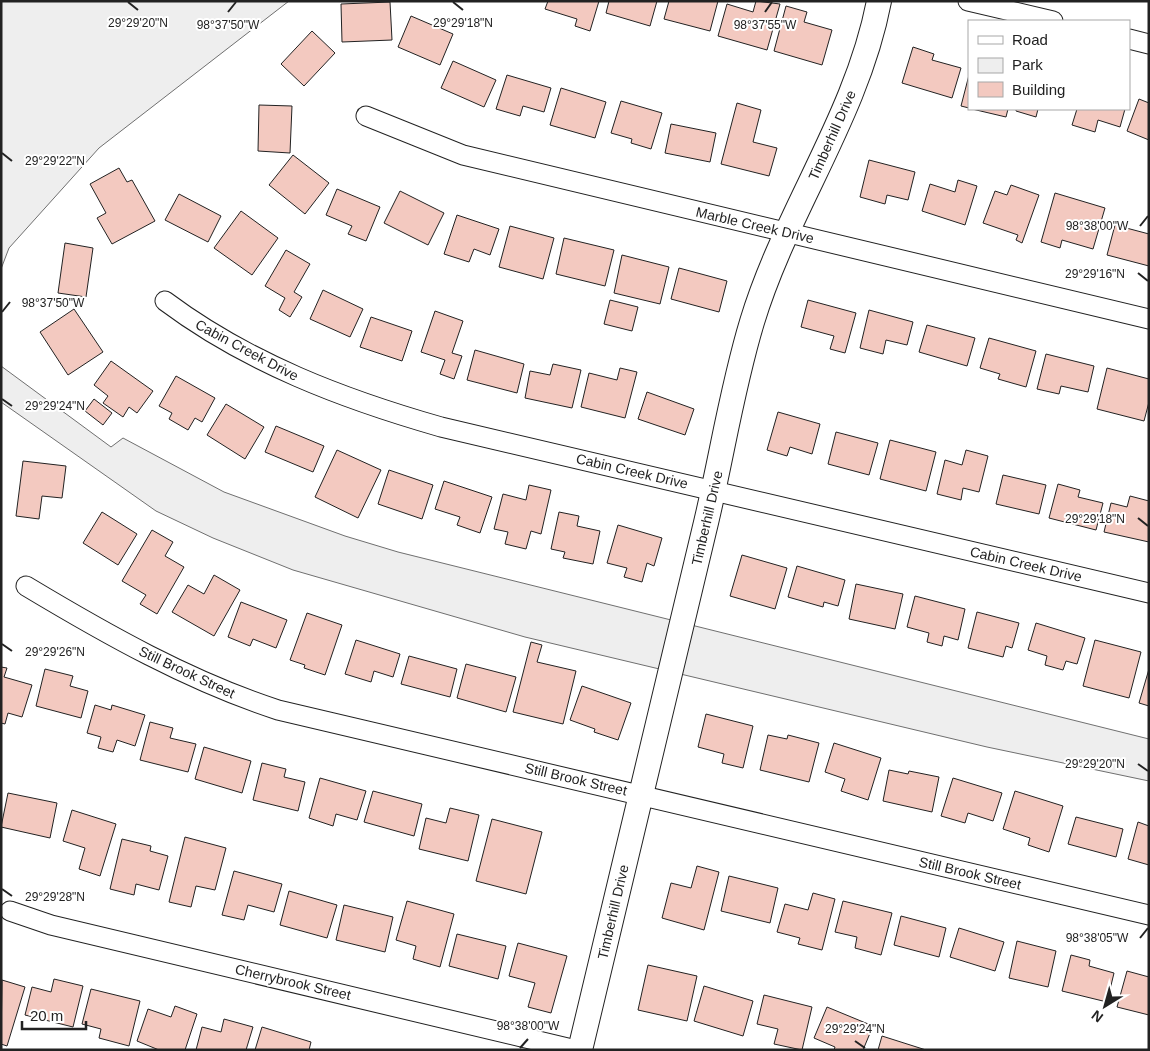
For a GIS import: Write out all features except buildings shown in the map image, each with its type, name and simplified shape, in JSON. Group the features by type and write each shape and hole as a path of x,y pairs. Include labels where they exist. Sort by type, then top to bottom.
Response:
{"street":[{"name":"Timberhill Drive","path":"578,1050 714,490 734,391 752,323 767,276 849,99 873,32 879,1"},
{"path":"968,1 1049,20"},
{"path":"1130,39 1149,44"},
{"name":"Marble Creek Drive","path":"366,116 463,156 1149,319"},
{"name":"Cabin Creek Drive","path":"165,301 196,324 269,365 307,382 381,410 441,427 1149,593"},
{"name":"Still Brook Street","path":"26,586 92,625 198,679 278,710 1149,915"},
{"name":"Cherrybrook Street","path":"10,911 51,925 578,1050"}],"green space":[{"path":"1,1 289,1 99,148 9,248 1,269"},
{"path":"1,366 111,447 123,438 224,492 345,536 398,552 1149,739 1149,781 987,747 525,637 293,570 213,538 156,511 1,402"}]}
